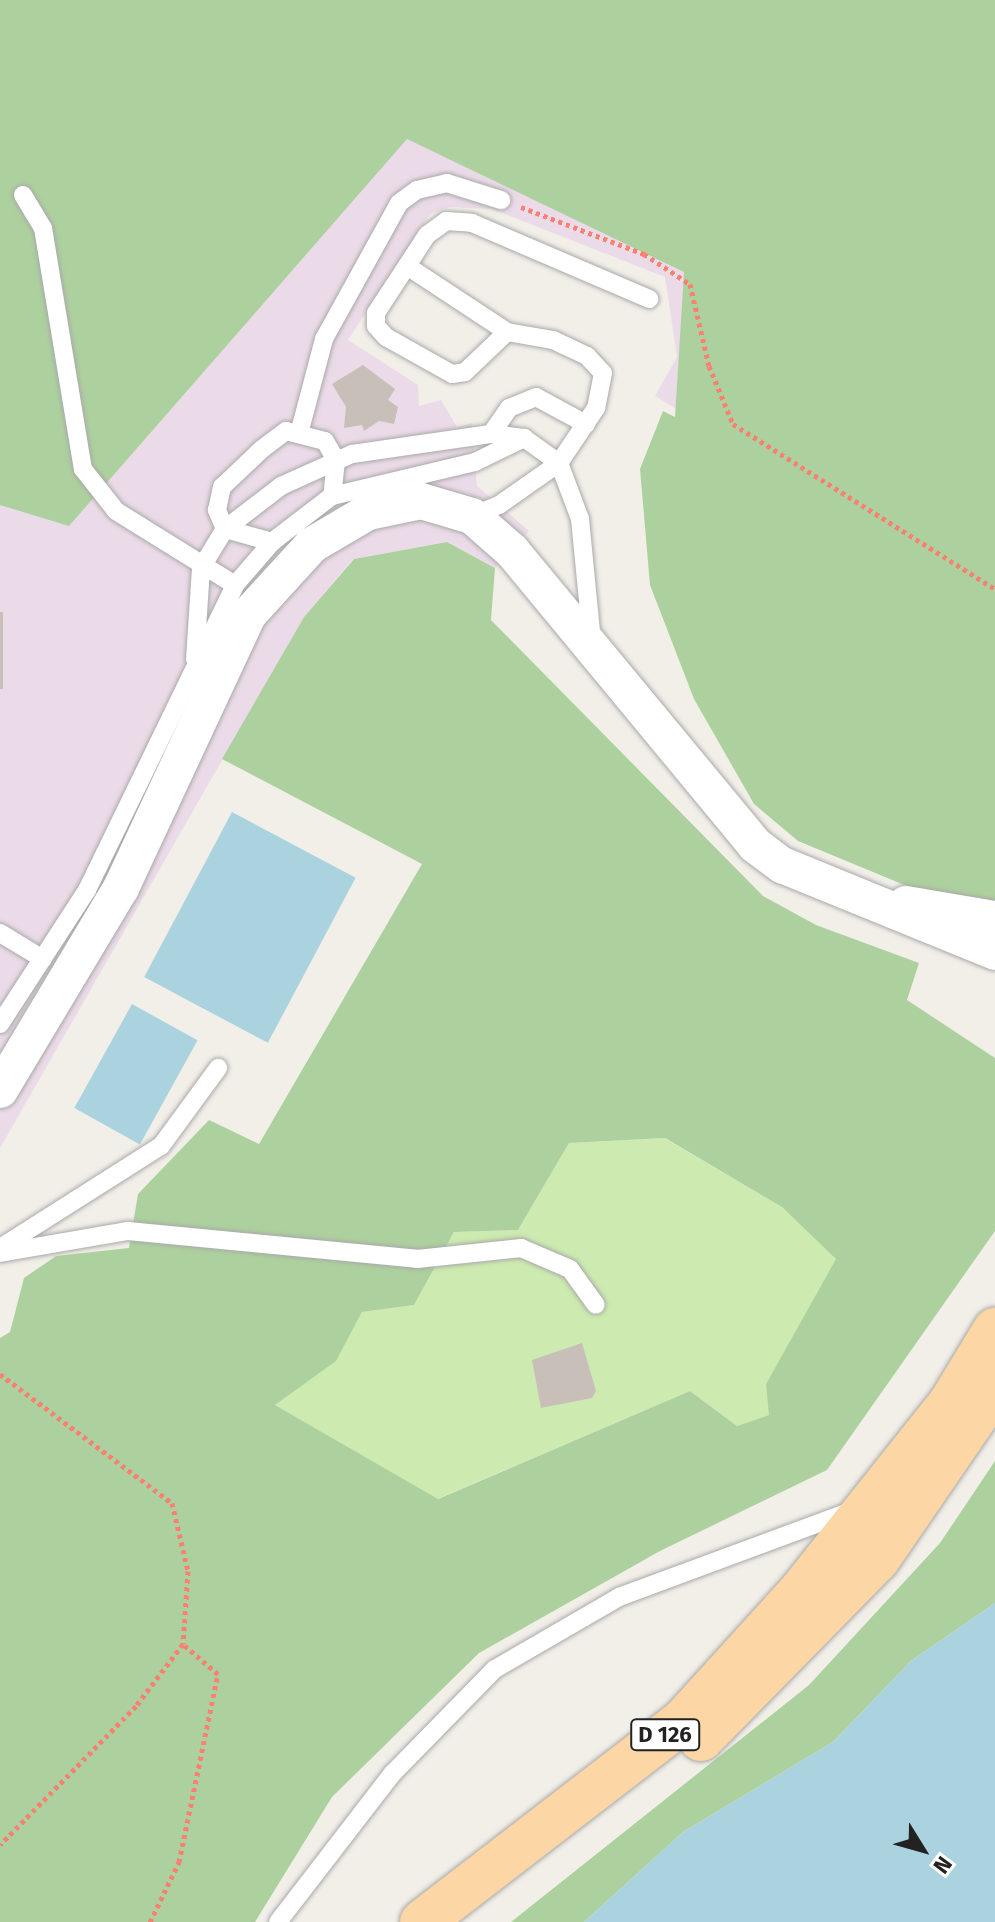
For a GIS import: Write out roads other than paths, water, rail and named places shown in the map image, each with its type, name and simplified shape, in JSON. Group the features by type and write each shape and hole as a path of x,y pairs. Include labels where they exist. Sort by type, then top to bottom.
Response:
{"main road":[{"name":"D 126","path":"422,1922 684,1720 868,1506 950,1404 995,1330"},
{"name":"D 126","path":"465,1922 657,1775 773,1672 878,1559 995,1388"}],"street":[{"path":"0,1090 121,888 249,614 312,545 368,512 421,501 472,516 512,551 755,845 782,865 989,955"},
{"path":"853,895 995,919"}],"lane":[{"path":"300,430 324,339 399,203 417,190 447,183 501,200"},
{"path":"23,195 43,228 83,469 116,511 201,568 235,585"},
{"path":"507,332 465,372 452,374 386,337 376,326 376,313 427,235 446,221 472,223 649,299"},
{"path":"407,266 507,332 553,340 587,356 603,373 604,388 586,424 559,463 499,505 472,516"},
{"path":"491,434 509,408 536,397 586,424"},
{"path":"225,529 217,510 222,487 286,431 300,430 325,441 336,460 332,496"},
{"path":"194,661 201,568 225,529 281,486 336,460 491,434 524,438 559,463 580,519 592,647"},
{"path":"0,1024 87,890 194,661 235,585 272,542 332,496 475,462 524,438"},
{"path":"225,529 272,542"},
{"path":"0,933 43,959"},
{"path":"0,1250 161,1146 218,1068"},
{"path":"0,1250 128,1231 417,1259 521,1248 570,1269 596,1305"},
{"path":"278,1922 392,1774 495,1669 619,1597 868,1506"}],"water":[{"path":"232,812 356,878 268,1043 144,977"},
{"path":"132,1004 198,1040 140,1144 74,1108"},
{"path":"995,1603 995,1922 584,1922 683,1832 833,1742 911,1661"}]}
